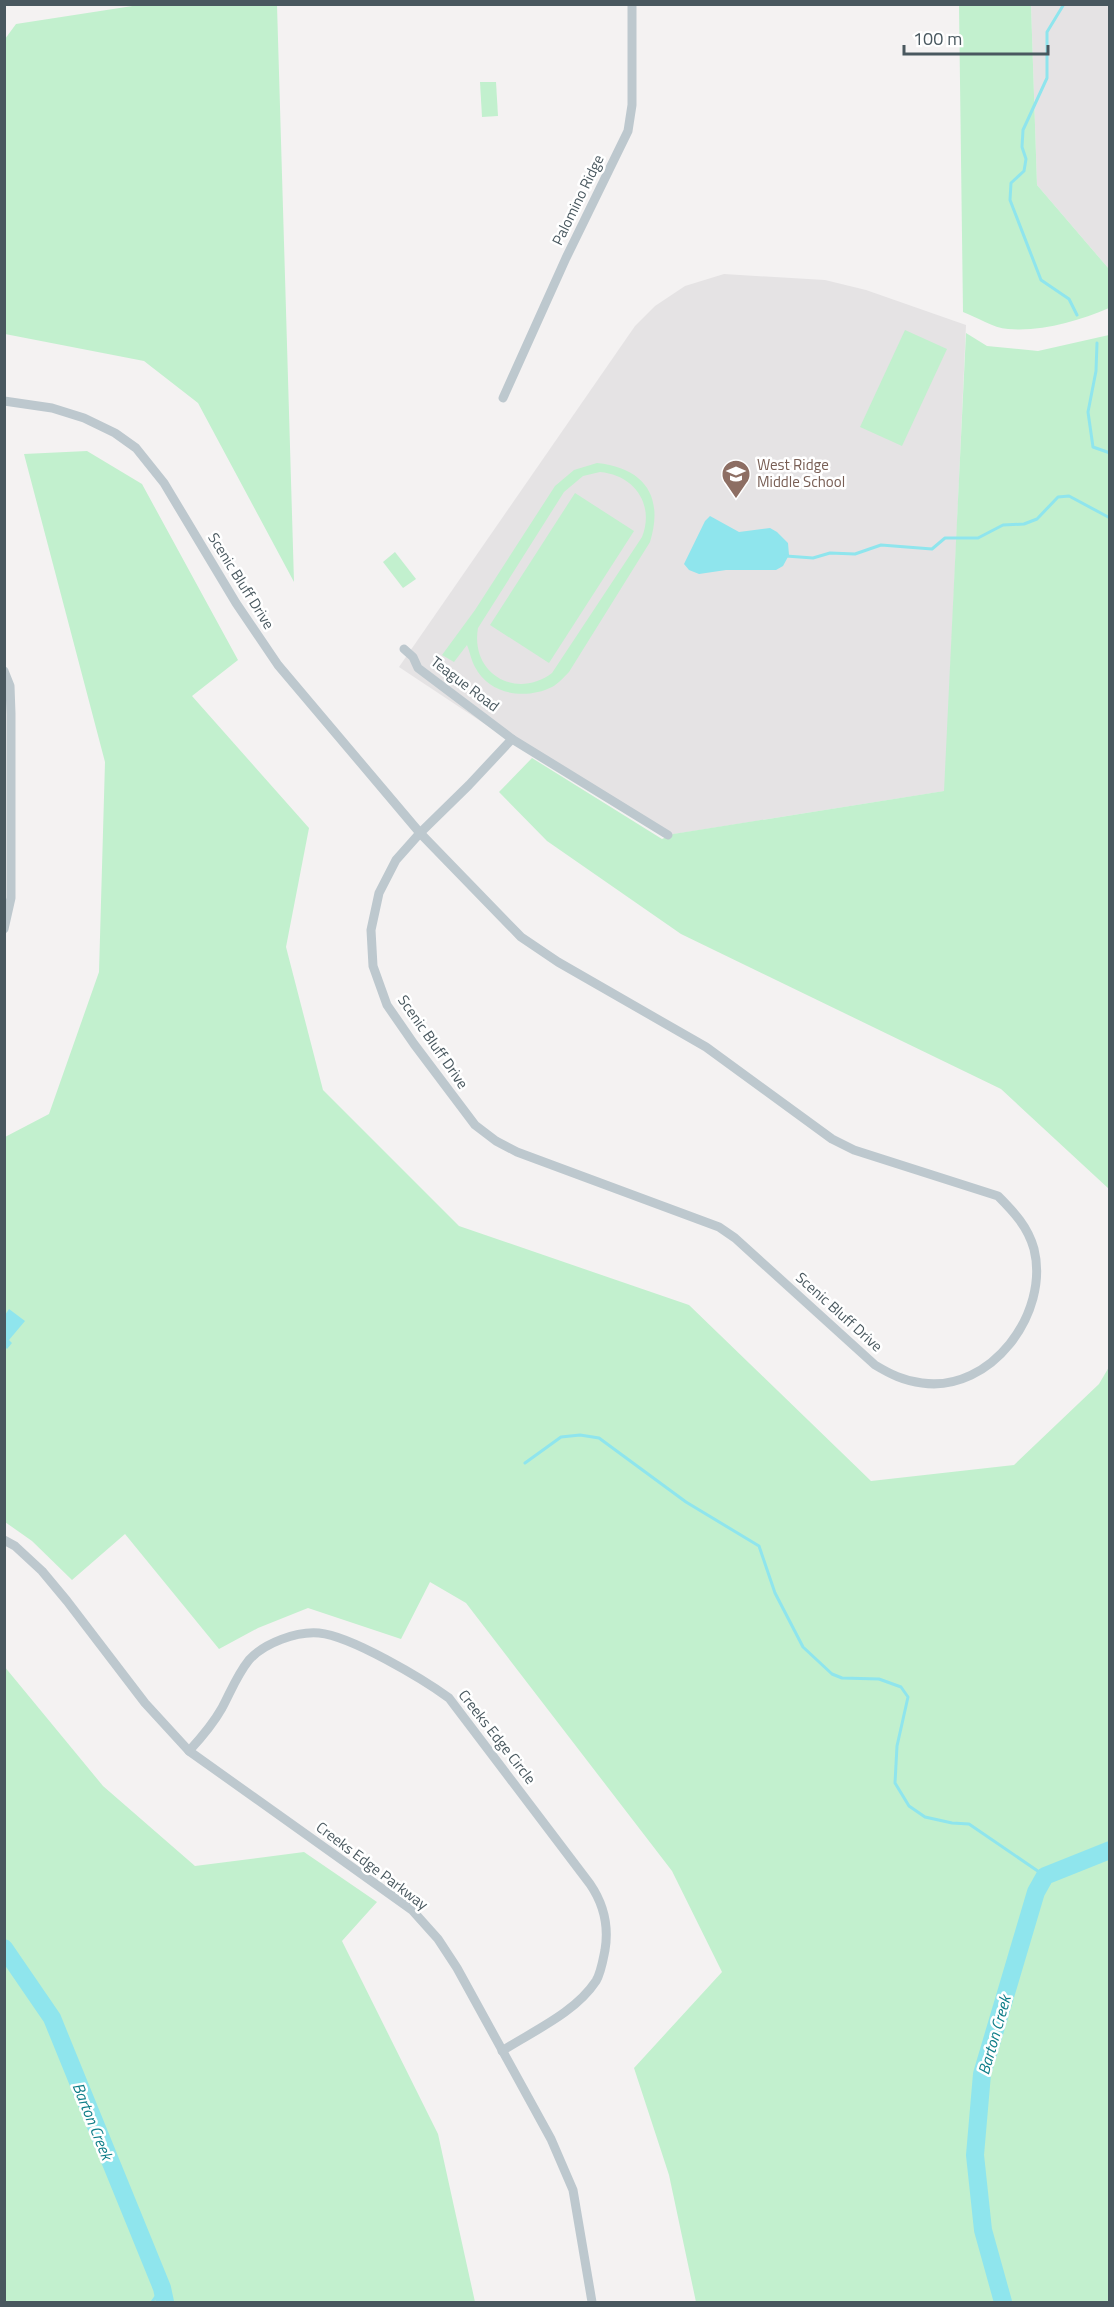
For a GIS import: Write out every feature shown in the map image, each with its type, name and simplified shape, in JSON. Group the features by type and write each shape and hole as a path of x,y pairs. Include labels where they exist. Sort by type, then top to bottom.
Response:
{"street":[{"name":"Palomino Ridge","path":"503,398 566,258 628,131 632,105 632,4"},
{"name":"Scenic Bluff Drive","path":"4,401 52,408 84,418 115,433 136,448 164,483 236,603 278,665 420,833 521,937 558,962 706,1047 832,1139 854,1150 998,1196 1016,1214 1026,1229 1034,1247 1037,1266 1032,1305 1022,1328 1010,1344 984,1367 954,1382 923,1384 897,1378 875,1365 735,1238 719,1227 517,1152 496,1141 475,1125 414,1044 387,1005 373,966 371,930 379,893 396,860 420,833 469,786 512,739"},
{"name":"Teague Road","path":"404,650 413,657 418,668 512,739"},
{"path":"4,671 10,686 11,714 11,898 4,928"},
{"path":"512,739 668,835"},
{"name":"Creeks Edge Parkway","path":"4,1540 15,1546 42,1571 145,1703 189,1751 412,1910 438,1939 457,1968 551,2139 573,2190 591,2302"},
{"name":"Creeks Edge Circle","path":"189,1751 212,1724 250,1658 270,1645 295,1635 319,1633 347,1640 431,1685 449,1698 590,1884 600,1899 605,1919 606,1941 597,1980 585,1995 568,2009 502,2050"}],"shaded area":[{"path":"1031,5 1109,5 1109,269 1037,185"},
{"name":"West Ridge Middle School","path":"724,274 825,280 866,290 966,325 945,791 668,835 515,744 399,667 635,326 655,306 685,286"}],"green space":[{"path":"139,5 277,5 294,582 198,403 144,361 5,334 5,39 16,24"},
{"path":"959,5 1031,5 1037,185 1109,269 1109,308 1060,324 1033,329 997,327 963,312"},
{"path":"480,82 496,82 498,116 482,117"},
{"path":"905,330 947,349 902,446 860,427"},
{"path":"966,333 987,346 1038,351 1109,335 1109,1189 1001,1089 681,934 547,841 499,792 532,758 662,839 673,834 944,791"},
{"path":"87,451 142,484 238,660 192,696 309,828 286,947 323,1090 459,1226 689,1305 871,1481 1014,1465 1099,1384 1109,1367 1109,2302 696,2302 669,2175 634,2068 722,1972 672,1871 466,1603 430,1582 401,1639 308,1608 258,1628 219,1649 125,1534 72,1580 32,1541 5,1522 5,1137 49,1114 99,972 105,762 24,454"},
{"path":"597,463 628,471 639,478 652,499 654,526 650,542 569,672 561,680 554,686 531,693 520,694 499,689 489,684 481,676 467,645 454,662 442,655 475,610 555,486 574,470","holes":["600,472 612,474 632,485 639,493 646,513 642,537 552,673 538,681 524,684 511,683 498,678 488,670 481,658 477,644 478,628 564,492 583,476"]},
{"path":"575,493 634,531 549,663 490,625"},
{"path":"395,552 416,579 403,588 383,562"},
{"path":"4,1666 103,1786 195,1866 304,1852 377,1902 342,1941 438,2134 475,2302 5,2302"}],"water":[{"path":"710,516 739,532 770,528 777,532 788,543 789,555 783,566 776,570 726,570 699,574 689,570 684,564 705,521"},
{"path":"9,1309 25,1321 9,1340 12,1343 7,1349 5,1347 5,1315"}],"waterway":[{"path":"1064,4 1047,32 1047,78 1023,130 1022,147 1026,159 1024,171 1011,183 1010,200 1041,280 1069,299 1077,315"},
{"path":"1097,343 1096,371 1088,412 1093,447 1110,453"},
{"path":"786,556 813,558 830,553 855,554 881,545 932,549 945,538 978,538 1003,525 1024,524 1037,519 1058,497 1069,496 1110,518"},
{"path":"525,1463 561,1437 580,1435 599,1438 686,1502 759,1546 775,1593 803,1647 832,1674 842,1678 879,1679 901,1687 908,1697 897,1746 895,1783 909,1806 925,1817 969,1824 1045,1876"},
{"name":"Barton Creek","path":"1003,2302 983,2230 975,2155 982,2074 1036,1892 1045,1876 1110,1850"},
{"name":"Barton Creek","path":"4,1948 52,2018 162,2288 165,2302"},
{"path":"152,2302 162,2288"}],"place":[{"name":"West Ridge Middle School","path":"736,500"}]}
